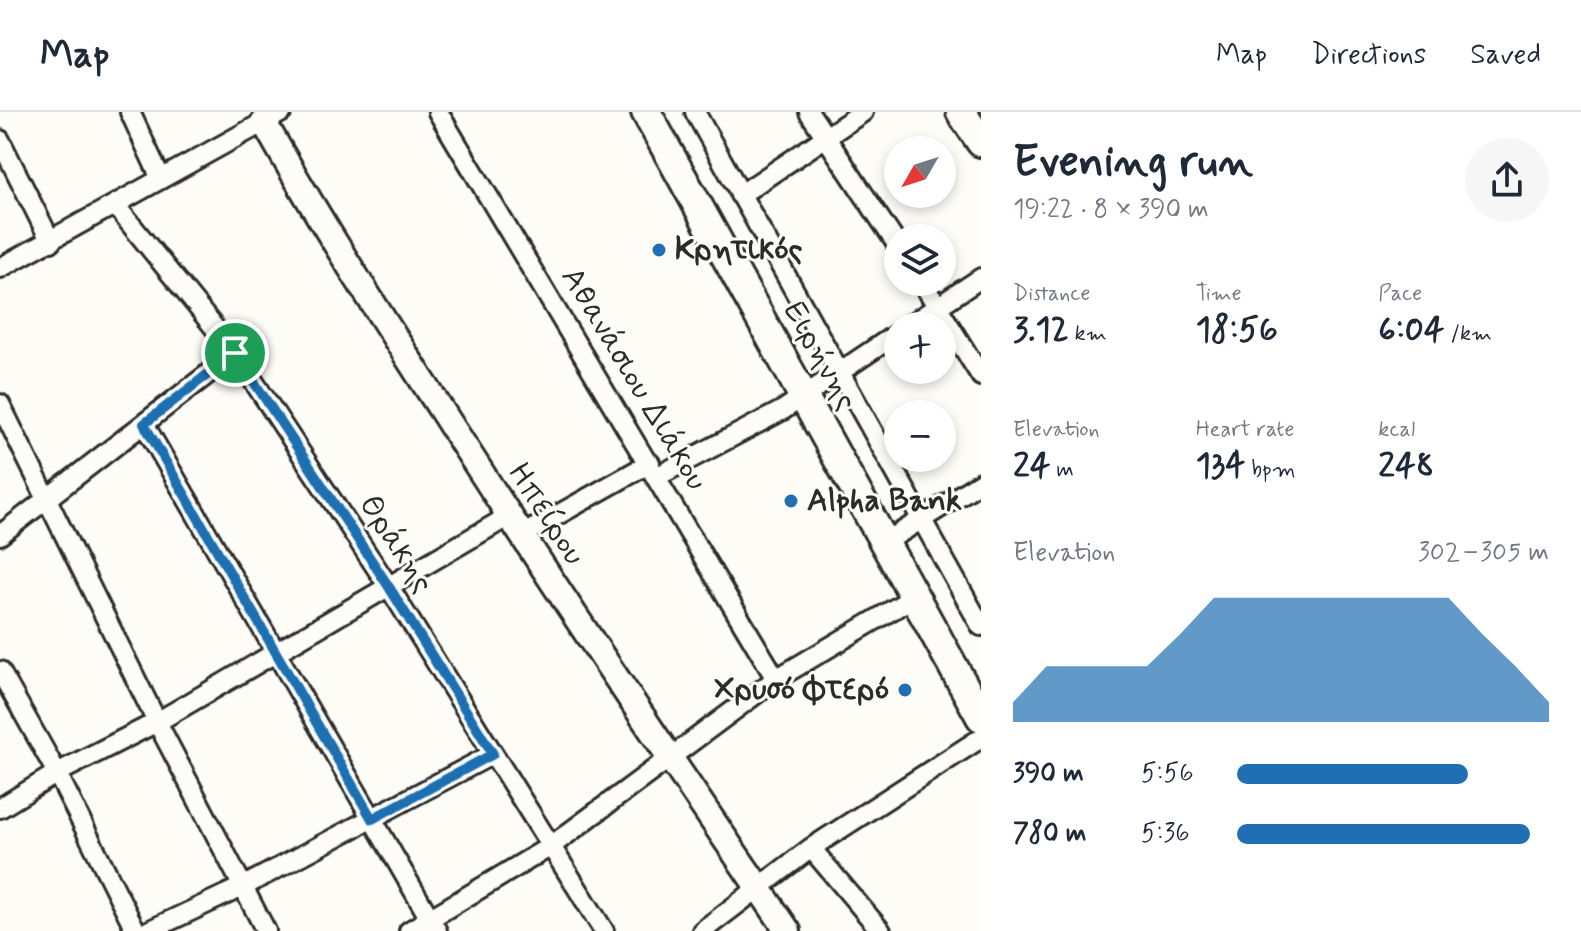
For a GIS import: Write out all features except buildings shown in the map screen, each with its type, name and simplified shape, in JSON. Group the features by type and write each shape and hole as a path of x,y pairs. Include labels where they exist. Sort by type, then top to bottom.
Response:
{"main road":[{"name":"Ειρήνης","path":"646,112 981,717"},
{"path":"961,112 981,142"}],"street":[{"path":"130,112 161,179"},
{"name":"Αθανάσιου Διάκου","path":"438,112 654,469 776,679"},
{"path":"695,112 981,626"},
{"path":"809,112 884,225"},
{"path":"740,195 863,112"},
{"path":"0,268 273,117"},
{"name":"Ηπείρου","path":"273,117 312,208 669,760 788,931"},
{"path":"0,140 51,242"},
{"name":"Θράκης","path":"115,205 235,353 389,587 604,931"},
{"path":"929,312 981,278"},
{"path":"931,296 981,376"},
{"path":"0,808 57,773 157,722 389,587 515,526 654,469 804,397 884,342"},
{"path":"0,535 235,353"},
{"path":"0,404 157,722 266,931"},
{"path":"144,424 433,925"},
{"path":"884,543 981,482"},
{"path":"409,931 433,925 551,846 776,679 914,597"},
{"path":"0,671 57,773 136,931"},
{"path":"702,931 811,848 981,738"},
{"path":"148,931 244,886 493,754"},
{"path":"811,848 881,931"}],"place":[{"name":"Κρητικός","path":"659,250"},
{"name":"Alpha Bank","path":"791,501"},
{"name":"Χρυσό Φτερό","path":"905,690"}],"route":[{"path":"235,353 389,587 493,754 372,819 144,424 235,353"}]}
